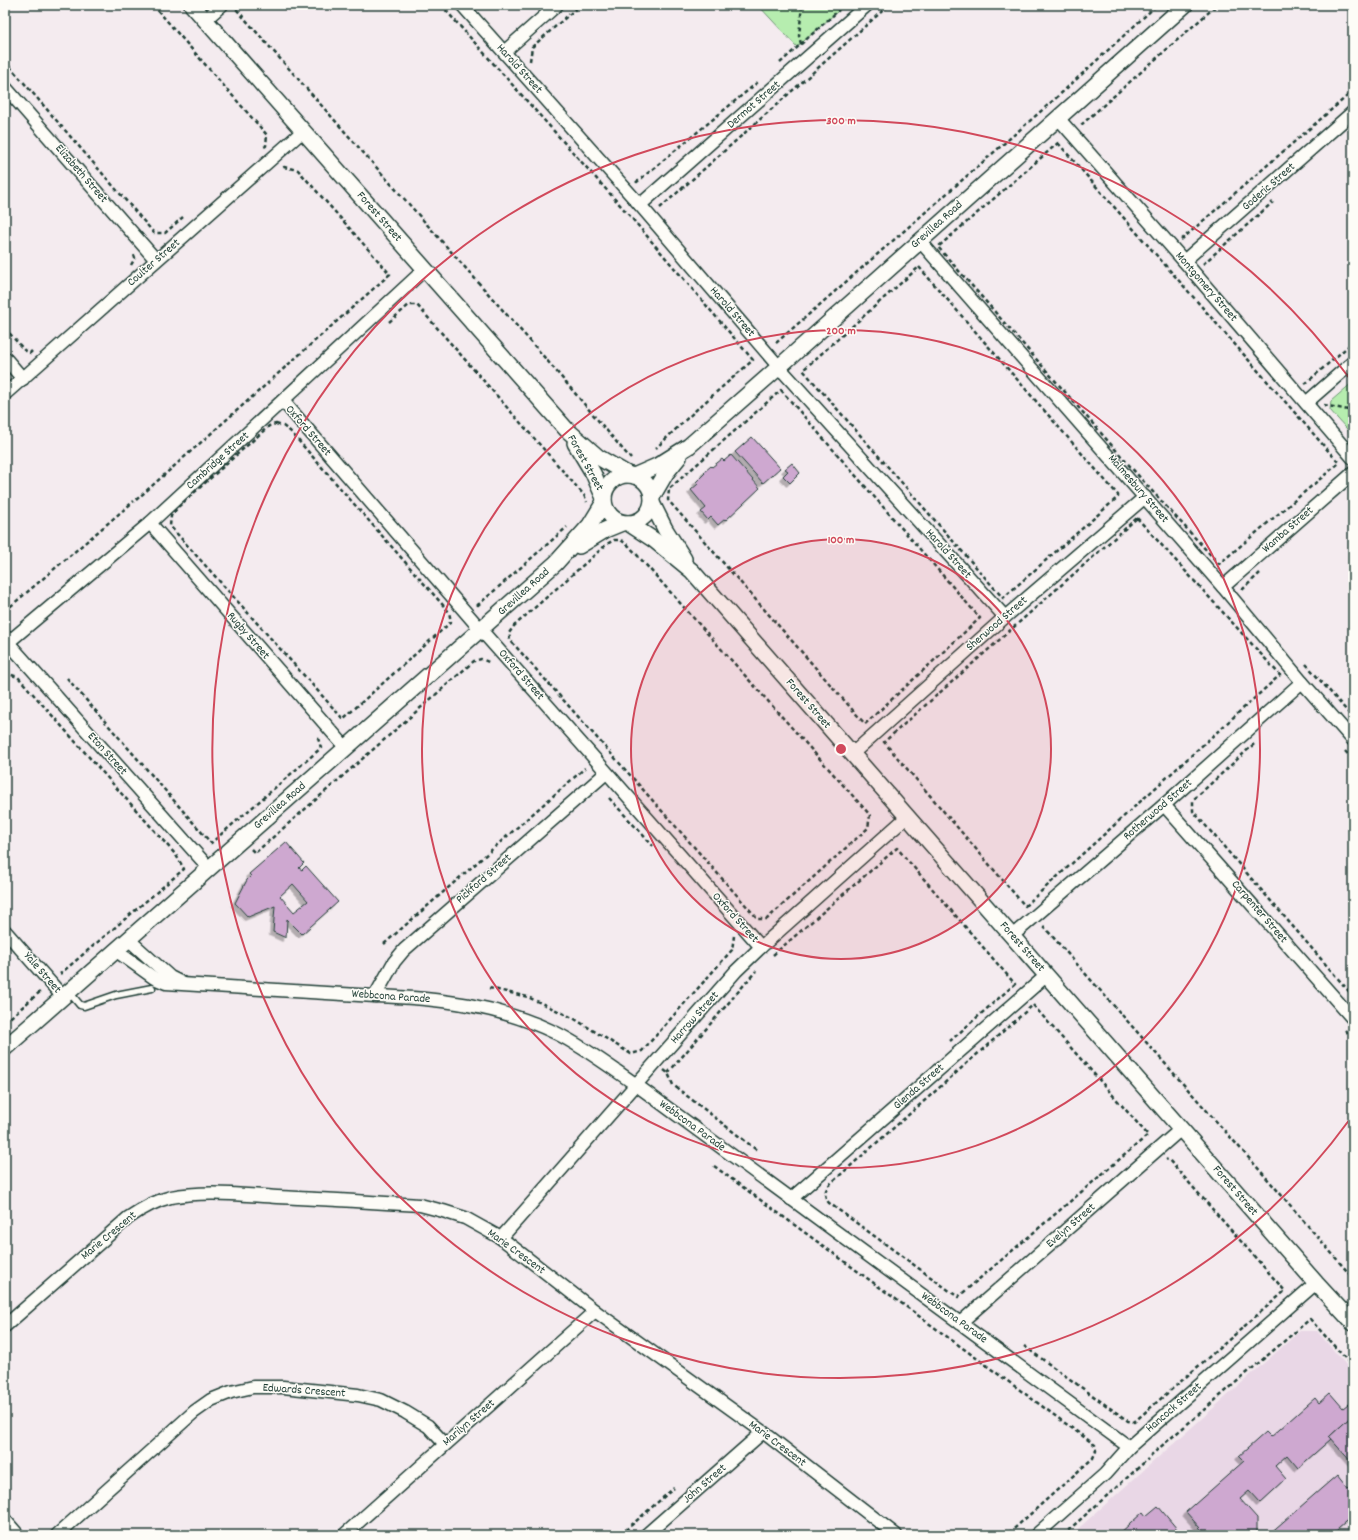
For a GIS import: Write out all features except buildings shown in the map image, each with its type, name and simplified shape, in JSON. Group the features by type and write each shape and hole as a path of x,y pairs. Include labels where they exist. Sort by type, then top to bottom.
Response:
{"street":[{"name":"Forest Street","path":"192,5 566,429 598,456 631,475"},
{"path":"205,20 222,5"},
{"name":"Harold Street","path":"462,5 640,205 779,367 1005,618"},
{"path":"504,52 557,5"},
{"name":"Dermot Street","path":"640,205 868,5"},
{"name":"Grevillea Road","path":"556,563 585,542 610,535 625,523 639,521 645,516 666,473 689,446 1186,5"},
{"name":"Elizabeth Street","path":"5,87 156,260"},
{"name":"Goderic Street","path":"1184,261 1353,112"},
{"name":"Montgomery Street","path":"1058,118 1184,261 1353,458"},
{"name":"Coulter Street","path":"5,394 303,131"},
{"name":"Malmesbury Street","path":"920,241 1223,587 1302,682 1353,740"},
{"name":"Cambridge Street","path":"6,642 150,523 425,269"},
{"path":"5,358 23,379"},
{"path":"1306,404 1353,362"},
{"name":"Oxford Street","path":"283,401 606,773 761,947"},
{"name":"Forest Street","path":"566,429 593,473 604,500"},
{"name":"Grevillea Road","path":"5,1048 556,563 584,533 595,518 604,500 607,487 612,481 621,476 631,475 657,466 689,446"},
{"name":"Wamba Street","path":"1223,587 1353,474"},
{"path":"631,475 645,482 650,489 652,500 665,529 692,571"},
{"name":"Sherwood Street","path":"852,754 1144,497"},
{"path":"604,500 606,509 615,520 625,523 654,540 692,571"},
{"name":"Rugby Street","path":"150,523 346,748"},
{"name":"Forest Street","path":"692,571 1316,1283 1353,1323"},
{"name":"Eton Street","path":"6,642 209,868"},
{"name":"Rotherwood Street","path":"1012,936 1164,805 1302,682"},
{"name":"Pickford Street","path":"375,996 394,962 404,950 606,773"},
{"name":"Carpenter Street","path":"1164,805 1353,1019"},
{"name":"Harrow Street","path":"500,1238 736,971 908,816"},
{"name":"Yale Street","path":"5,932 50,983 66,994"},
{"name":"Webbcona Parade","path":"128,939 170,977 185,983"},
{"name":"Webbcona Parade","path":"115,950 158,980 170,983 406,997 452,1002 487,1009 522,1019 557,1034 591,1053 635,1084 1129,1447"},
{"name":"Glenda Street","path":"791,1199 1047,975"},
{"name":"Evelyn Street","path":"960,1323 1181,1129"},
{"name":"Marie Crescent","path":"5,1326 128,1218 143,1208 170,1197 191,1194 228,1194 420,1205 465,1218 500,1238 595,1311 763,1432 896,1535"},
{"name":"Hancock Street","path":"1036,1535 1105,1474 1129,1447 1316,1283"},
{"name":"Marilyn Street","path":"344,1535 595,1311"},
{"name":"Edwards Crescent","path":"57,1535 194,1412 210,1400 231,1392 253,1388 283,1387 358,1395 380,1400 428,1426 445,1444"},
{"name":"John Street","path":"646,1535 763,1432"},
{"path":"5,1520 18,1535"}],"lane":[{"path":"66,994 84,1006 116,995 152,988"}],"path":[{"path":"153,5 267,135 266,146"},
{"path":"243,5 237,10 539,351 633,461"},
{"path":"442,5 629,215 753,360 696,410 654,451"},
{"path":"529,63 532,47 580,5"},
{"path":"802,5 799,36 802,51 806,59"},
{"path":"660,208 889,5"},
{"path":"776,343 1056,98 1156,5"},
{"path":"1080,125 1217,5"},
{"path":"779,63 840,10"},
{"path":"5,61 154,233"},
{"path":"637,182 761,79"},
{"path":"1182,241 1353,91"},
{"path":"938,247 1058,142 1339,463 1219,564"},
{"path":"272,379 390,274 298,170 284,167"},
{"path":"803,370 919,267 1118,495 1118,497 1003,598"},
{"path":"417,305 584,495 587,502 586,508 595,518"},
{"path":"5,328 24,350 30,353"},
{"path":"1306,384 1353,342"},
{"path":"5,611 135,500 269,382"},
{"path":"781,390 980,618 865,724 668,500 669,489 781,390"},
{"path":"1324,405 1353,412"},
{"path":"884,742 1025,906 1280,675 1138,518"},
{"path":"170,526 343,719 451,622"},
{"path":"478,605 567,527"},
{"path":"610,535 631,548 870,815 868,828 767,919 758,918 510,640 509,633 512,627 607,544 610,535"},
{"path":"243,838 255,853 474,661"},
{"path":"5,673 18,677 176,855 184,869 5,1022"},
{"path":"67,678 211,843 321,748"},
{"path":"1256,742 1194,800 1193,811 1353,996"},
{"path":"384,944 586,768"},
{"path":"772,956 897,848 1015,984"},
{"path":"5,911 8,915"},
{"path":"1044,927 1271,1183 1353,1278"},
{"path":"489,988 528,997 554,1009 573,1018 631,1054 642,1051 727,956 732,950 734,937"},
{"path":"758,1151 673,1085 668,1073 760,966"},
{"path":"825,1195 829,1203 958,1297 1148,1135 1033,1005"},
{"path":"1024,1346 1128,1421 1134,1422 1285,1291 1168,1159"},
{"path":"714,1166 1095,1445 1096,1451 1093,1458 1007,1535"},
{"path":"1063,1535 1149,1458 1310,1319 1353,1367"},
{"path":"620,1535 674,1488"}],"shaded area":[{"path":"1300,1331 1317,1331 1353,1373 1353,1535 1071,1535"}],"green space":[{"path":"758,5 845,5 797,47"},
{"path":"1353,382 1353,436 1330,410 1331,401"}]}
